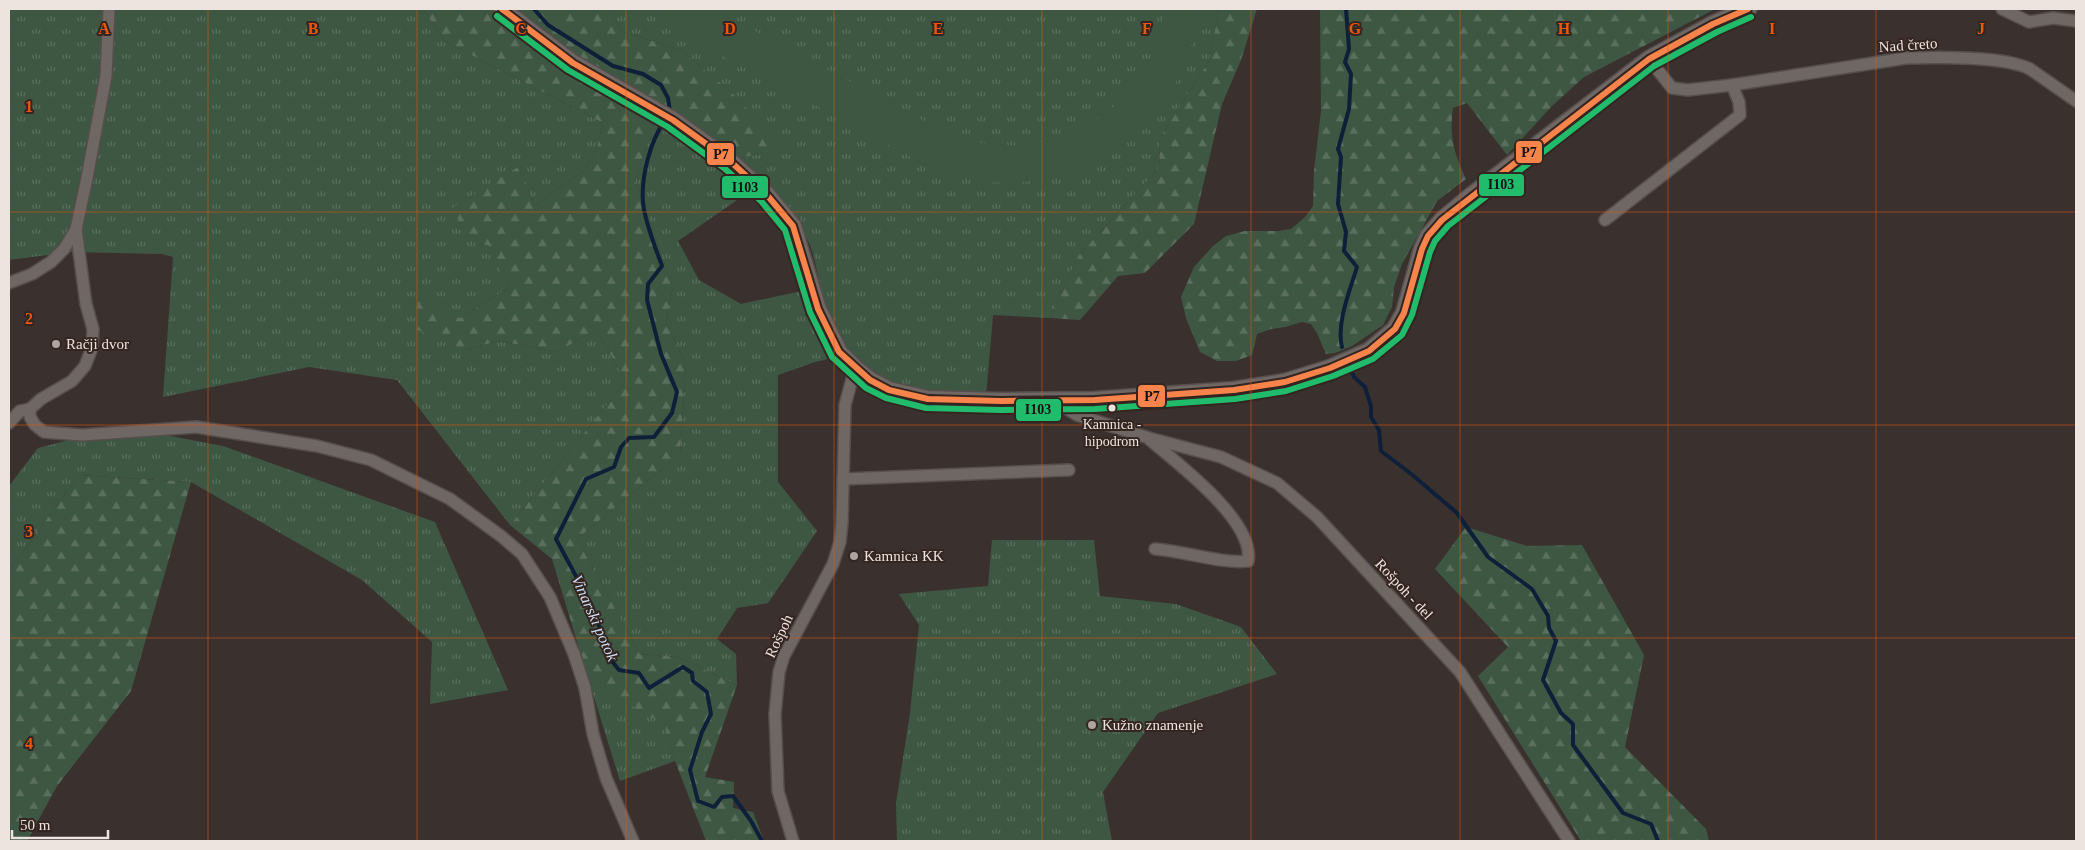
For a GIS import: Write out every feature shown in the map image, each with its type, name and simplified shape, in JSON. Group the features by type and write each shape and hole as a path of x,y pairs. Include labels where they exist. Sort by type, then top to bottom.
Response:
{"street":[{"path":"9,283 32,274 51,262 64,249 76,229 88,178 106,76 109,9"},
{"path":"502,9 573,63 673,120 730,161 767,195 793,226 818,308 839,352 855,368 889,390 928,400 1055,401 1234,390 1285,382 1330,368 1360,355 1382,341 1395,329 1404,313 1422,249 1428,236 1442,220 1649,59 1713,24 1748,9"},
{"path":"2002,9 2029,22 2052,18 2076,22"},
{"name":"Nad čreto","path":"1649,59 1672,88 1688,90 1732,86 1889,60 1932,57 2022,64 2076,101"},
{"path":"1605,220 1740,115 1739,102 1732,86"},
{"path":"9,423 20,411 30,408 41,399 72,381 85,366 92,348 93,329 86,304 76,229"},
{"name":"Rošpoh","path":"793,841 778,791 775,714 779,672 784,656 833,564 840,542 845,405 855,368"},
{"name":"Rošpoh - del","path":"1055,401 1077,415 1149,438 1221,457 1277,483 1316,517 1460,672 1569,841"},
{"path":"30,408 30,417 35,425 44,432 82,435 196,427 317,446 371,460 450,500 501,536 522,554 550,598 574,654 585,688 593,734 606,778 633,841"},
{"name":"Rošpoh - del","path":"1149,438 1207,489 1233,518 1248,544 1250,552 1248,561 1238,562 1178,551 1155,549"},
{"path":"843,480 1069,470"}],"green space":[{"path":"9,9 423,9 444,41 603,123 596,151 585,170 534,206 520,167 490,245 509,288 460,318 465,350 498,341 557,352 596,330 626,381 510,525 397,380 309,367 163,397 173,257 162,254 71,252 9,260"},
{"path":"423,9 612,9 620,31 681,50 731,92 786,149 735,159 685,118 648,141 635,181 673,287 666,322 686,365 680,454 577,539 640,654 678,657 737,685 705,777 734,782 733,808 753,812 764,841 706,841 675,761 665,725 589,681 552,559 510,525 626,381 596,330 557,352 498,341 465,350 415,329 418,300 460,318 509,288 490,246 465,239 453,207 520,166 534,206 585,170 596,151 603,123 444,41"},
{"path":"612,9 1219,9 1209,61 1160,138 1159,168 1078,256 1050,318 993,315 986,396 931,398 890,382 850,354 815,362 778,375 778,482 817,531 768,603 737,608 717,639 736,654 737,685 678,657 640,654 577,539 680,454 686,365 666,322 673,287 635,181 648,141 685,118 735,159 785,149 731,92 681,50 620,31","holes":["763,182 789,212 806,236 812,250 821,287 741,304 699,280 678,241"]},
{"path":"656,9 714,9 943,131 980,142 1016,145 1052,140 1085,126 1114,106 1138,79 1155,47 1164,9 1199,9 1190,51 1172,90 1147,122 1116,149 1080,169 1040,180 998,182 955,175 903,153 703,45 670,22"},
{"path":"1219,9 1257,9 1241,60 1222,104 1194,224 1145,273 1118,276 1080,320 1050,318 1078,256 1159,168 1160,138 1209,61"},
{"path":"1320,9 1715,9 1584,77 1552,106 1507,155 1467,103 1453,108 1452,137 1458,161 1466,179 1437,201 1402,264 1394,287 1392,307 1383,325 1352,346 1335,353 1326,354 1311,324 1302,322 1257,334 1252,355 1236,361 1217,361 1200,352 1186,318 1181,297 1194,267 1213,246 1226,236 1245,231 1291,229 1305,217 1313,206 1314,171 1321,111"},
{"path":"160,434 223,446 435,522 508,690 430,704 432,642 362,580 191,482 79,475 9,571 9,486 38,448 89,435"},
{"path":"79,475 191,482 131,691 57,786 27,841 9,841 9,571"},
{"path":"1466,527 1527,546 1582,545 1644,655 1625,747 1706,829 1709,841 1581,841 1478,676 1508,647 1435,569"},
{"path":"992,540 1094,540 1100,596 1176,604 1241,627 1277,674 1158,713 1103,792 1112,841 897,841 896,803 910,713 919,625 899,594 988,586"},
{"path":"589,681 665,724 675,761 620,781"}],"waterway":[{"name":"Vinarski potok","path":"534,9 548,25 613,66 643,74 661,85 668,98 670,112"},
{"path":"1342,347 1342,318 1357,267 1344,251 1346,232 1338,204 1341,157 1338,149 1349,109 1351,74 1345,62 1349,49 1346,9"},
{"name":"Vinarski potok","path":"665,120 655,138 645,170 643,202 662,266 648,284 647,300 661,354 677,392 672,413 654,437 629,438 621,447 614,467 586,479 556,539 592,606 611,660 619,670 639,673 649,688 683,667 692,673 693,681 707,692 711,714 702,732 690,770 698,801 714,807 722,797 733,796 751,821 762,841"},
{"path":"1349,365 1354,377 1365,387 1371,406 1371,417 1379,430 1381,451 1457,513 1488,557 1532,589 1548,616 1549,628 1556,641 1543,680 1561,713 1573,724 1573,745 1623,813 1651,824 1658,841"}],"transit line":[{"name":"P7","path":"502,9 573,63 673,120 730,161 767,195 793,226 818,309 839,352 870,380 889,390 928,399 1001,401 1095,400 1234,390 1285,382 1330,368 1369,351 1395,329 1404,313 1422,249 1428,236 1442,220 1649,59 1713,24 1748,9"},
{"name":"I103","path":"497,16 568,70 668,127 724,168 761,201 785,230 810,312 832,357 866,388 886,398 926,408 1001,410 1095,409 1235,399 1286,391 1333,376 1373,359 1402,335 1412,315 1430,252 1435,241 1448,226 1654,66 1717,32 1751,17"}],"place":[{"name":"Račji dvor","path":"56,344"},
{"name":"Kamnica - hipodrom","path":"1112,408"},
{"name":"Kamnica KK","path":"854,556"},
{"name":"Kužno znamenje","path":"1092,725"}]}
